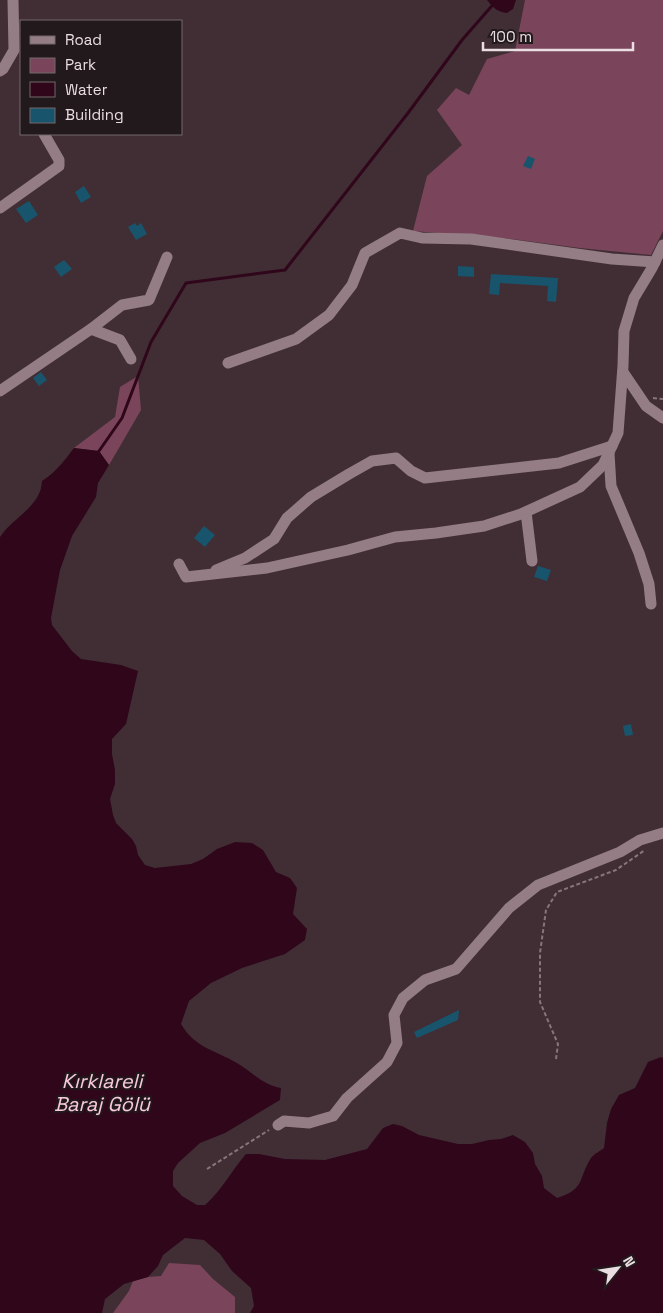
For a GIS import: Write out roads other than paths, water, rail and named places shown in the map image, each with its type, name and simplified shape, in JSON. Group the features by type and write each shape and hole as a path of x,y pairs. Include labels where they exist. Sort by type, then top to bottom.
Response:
{"street":[{"path":"0,71 14,50 13,0"},
{"path":"0,208 59,166 59,160 45,135"},
{"path":"228,363 296,339 329,315 352,285 365,253 400,233 422,238 471,239 612,259 655,262"},
{"path":"178,564 186,577 267,568 348,550 395,537 484,526 526,512 580,487 604,465 618,433 624,331 634,298 663,245"},
{"path":"0,391 91,329 122,305 149,300 168,257"},
{"path":"91,329 120,340 131,359"},
{"path":"623,372 646,406 663,418"},
{"path":"204,576 245,558 274,539 287,518 312,497 372,461 396,458 411,471 425,478 559,463 611,449"},
{"path":"611,449 611,486 639,553 648,584 651,604"},
{"path":"526,512 532,562"},
{"path":"278,1124 284,1122 309,1123 334,1116 347,1098 387,1062 397,1043 394,1015 403,998 424,980 456,969 509,908 538,885 620,852 640,840 660,834"}],"water":[{"path":"487,0 516,0 513,9 507,13 496,9"},
{"name":"Kırklareli Baraj Gölü","path":"74,448 99,451 109,465 98,483 96,497 72,536 60,570 51,618 52,625 72,651 81,659 121,665 138,671 126,724 112,739 115,784 110,799 116,823 132,839 138,855 145,865 155,868 191,864 203,859 217,849 235,842 252,843 263,850 276,872 290,878 297,888 293,914 307,929 305,940 285,954 242,968 211,983 189,1001 181,1024 187,1032 206,1048 237,1063 263,1081 281,1088 280,1100 225,1133 200,1143 178,1163 173,1171 173,1186 182,1196 197,1205 205,1205 217,1193 246,1154 259,1154 285,1159 325,1160 367,1149 383,1128 393,1124 402,1126 419,1135 458,1144 472,1144 513,1135 525,1142 533,1153 535,1164 542,1176 544,1188 557,1198 566,1195 577,1187 591,1158 604,1148 607,1123 611,1109 619,1095 635,1088 648,1062 661,1057 663,1058 663,1313 250,1313 254,1306 251,1288 232,1271 220,1254 204,1240 185,1238 163,1255 158,1266 148,1277 124,1284 105,1299 102,1313 0,1313 0,537 32,505 37,498 42,481 56,470"}],"waterway":[{"path":"99,451 122,418 151,342 186,283 285,270 408,113 462,40 497,0"}]}
